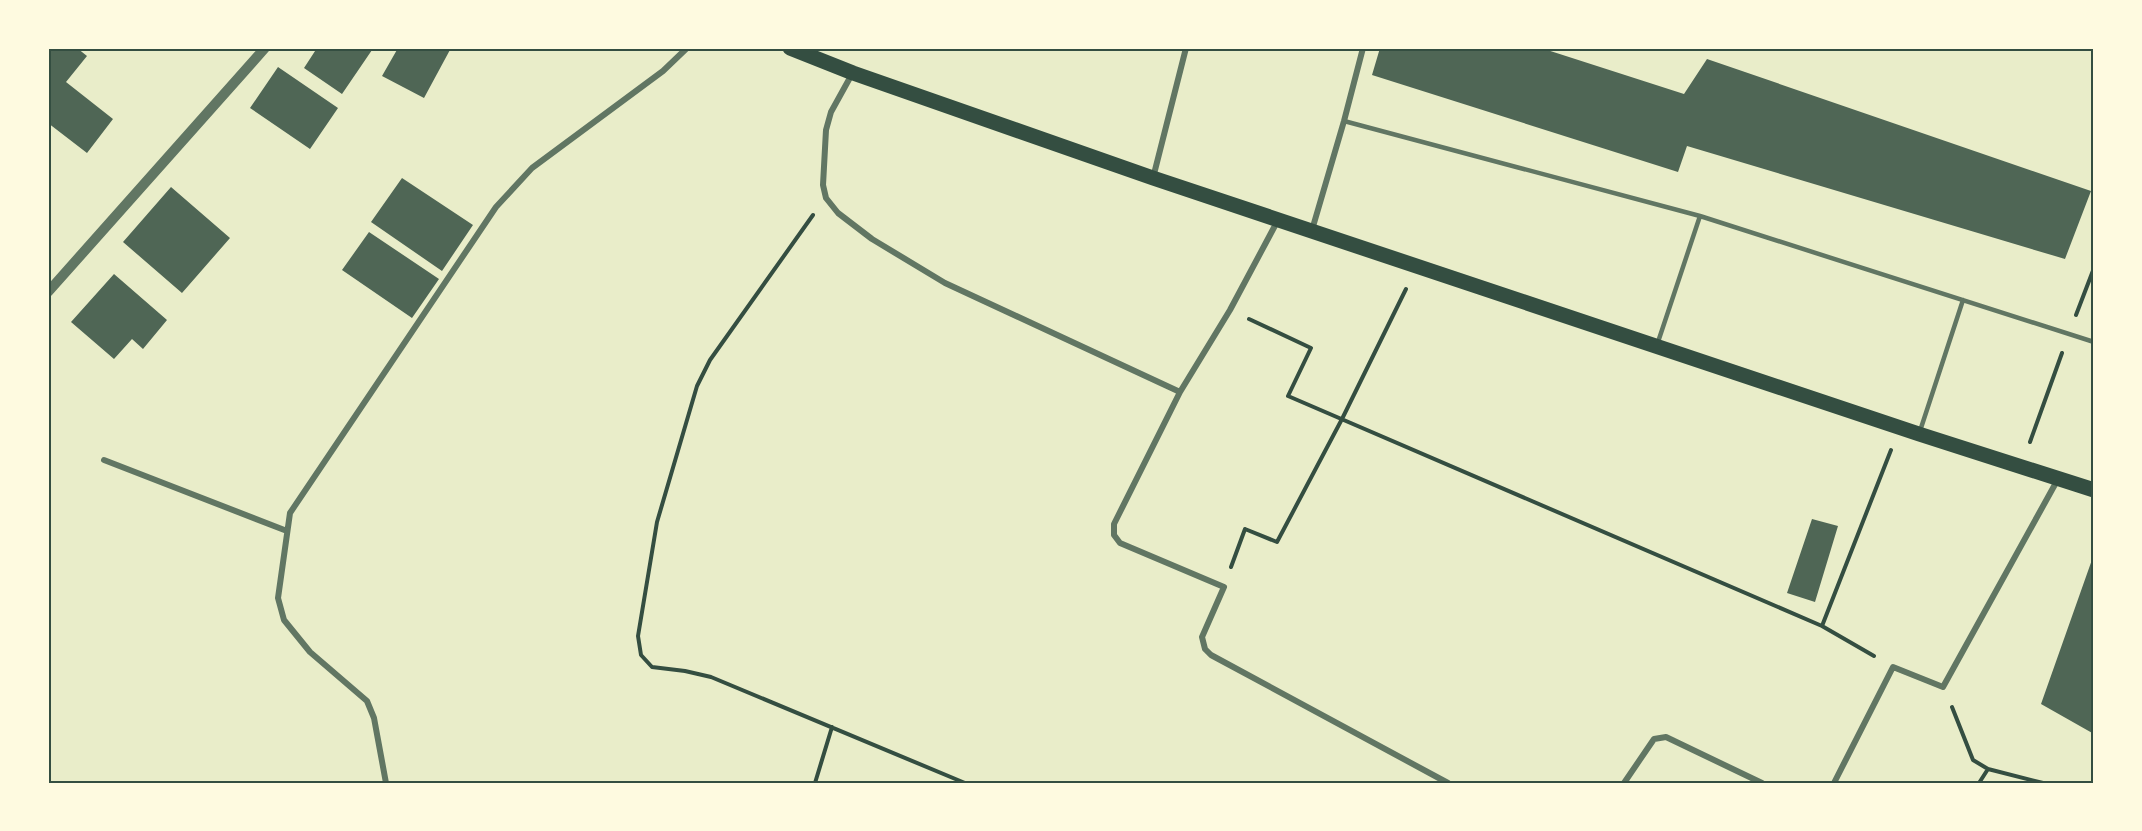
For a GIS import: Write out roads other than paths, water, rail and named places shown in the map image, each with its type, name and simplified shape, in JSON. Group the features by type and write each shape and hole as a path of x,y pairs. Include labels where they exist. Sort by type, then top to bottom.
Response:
{"main road":[{"path":"790,48 853,73 1153,178 1919,434 2094,490"}],"street":[{"path":"48,292 265,48"},
{"path":"386,783 374,718 367,701 310,652 284,620 278,598 290,513 496,207 532,168 663,71 687,48"},
{"path":"1153,178 1186,48"},
{"path":"1311,230 1363,48"},
{"path":"853,73 831,112 826,130 823,185 826,198 838,213 872,239 945,283 1180,392"},
{"path":"1278,219 1230,310 1180,392 1114,524 1114,535 1120,543 1224,587 1202,637 1205,649 1211,655 1448,783"},
{"path":"104,460 287,531"},
{"path":"1834,783 1893,667 1943,687 2058,479"},
{"path":"1624,783 1654,739 1660,736 1762,783"}],"lane":[{"path":"1344,121 1700,216 2094,342"},
{"path":"1657,345 1700,216"},
{"path":"1919,434 1963,300"}]}
